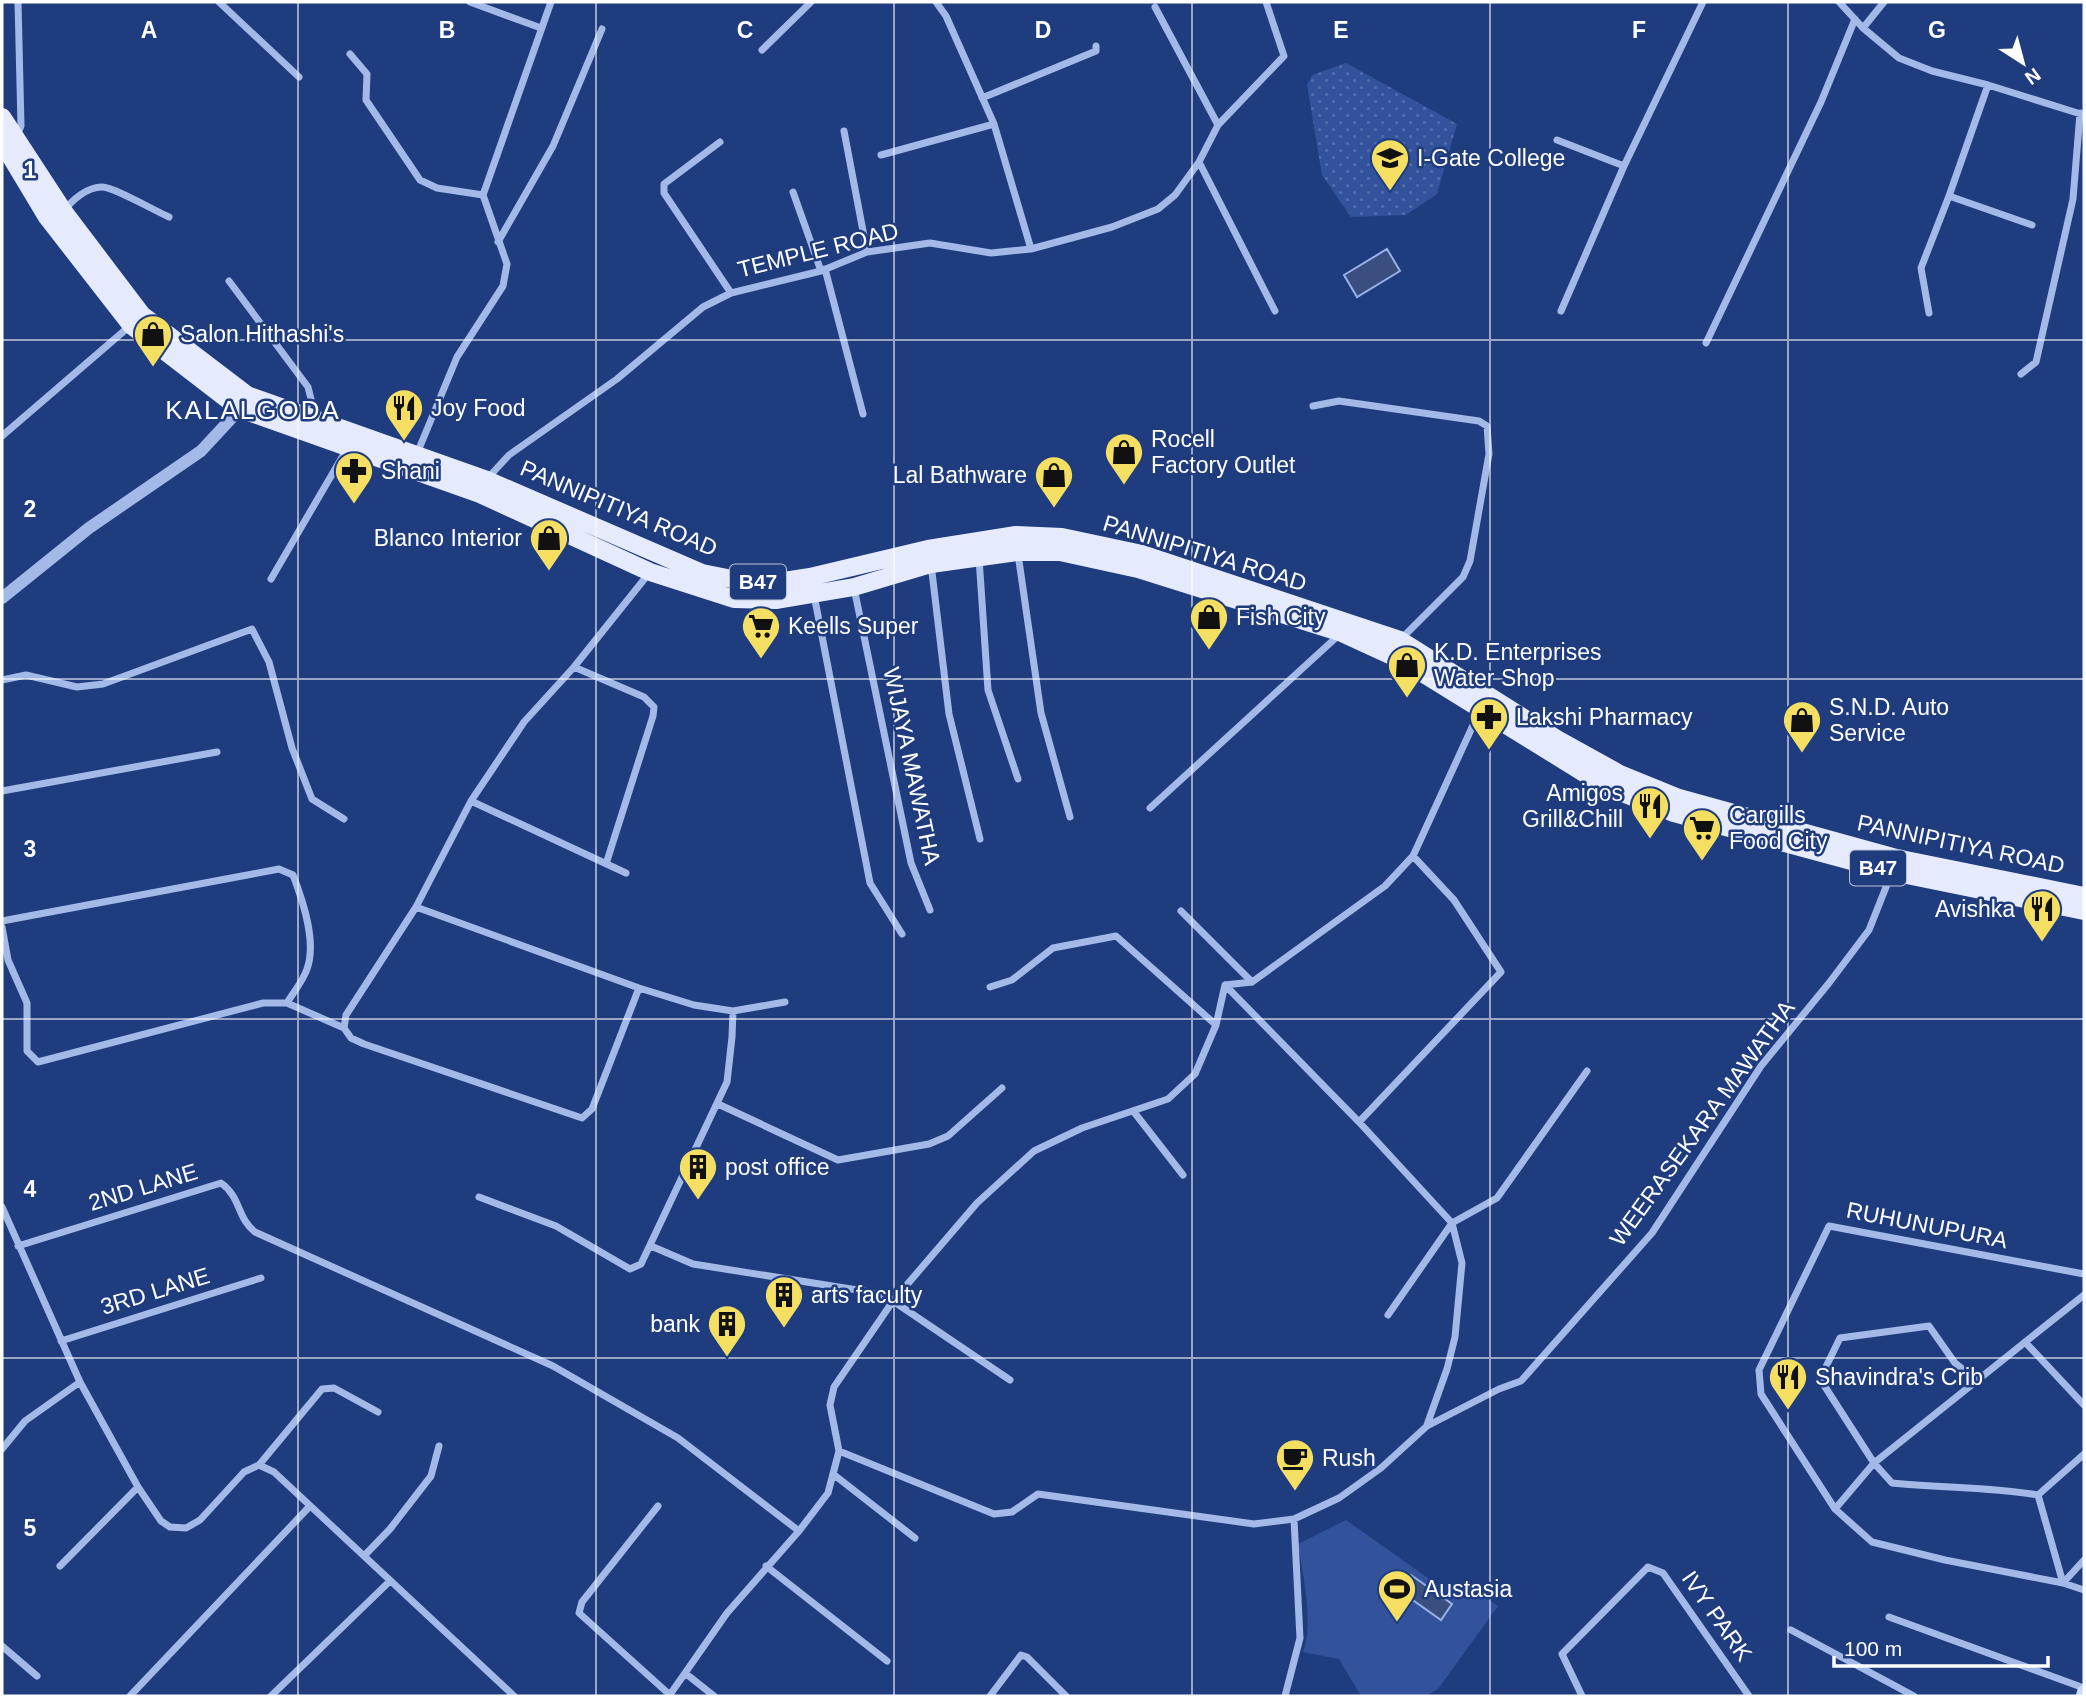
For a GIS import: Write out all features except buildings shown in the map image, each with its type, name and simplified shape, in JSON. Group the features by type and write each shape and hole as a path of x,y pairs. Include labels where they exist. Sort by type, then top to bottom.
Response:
{"main road":[{"name":"PANNIPITIYA ROAD","path":"2,117 7,142 47,217 131,325 243,402 348,446 414,462"},
{"name":"PANNIPITIYA ROAD","path":"7,142 142,315 243,402 302,416 702,573 771,583 810,577 928,549 1016,535 1062,537 1142,554 1400,640 1557,739 1620,774 1679,798 1894,865 2084,895"},
{"name":"PANNIPITIYA ROAD","path":"483,487 650,572 734,599 777,600 814,594 854,587 931,564 1018,552 1060,552 1138,569 1342,633 1403,661 1605,786 1674,813 2084,911"}],"street":[{"path":"7,142 21,126 18,2"},
{"path":"219,2 299,77"},
{"path":"470,2 541,28"},
{"path":"493,10 497,2"},
{"path":"414,462 457,357 503,286 507,264 483,195 551,2"},
{"path":"762,50 811,2"},
{"path":"936,2 946,16 994,124 1031,249"},
{"name":"TEMPLE ROAD","path":"483,487 509,455 617,379 703,307 731,293 823,270 867,252 930,243 991,253 1031,249 1112,227 1158,209 1175,195 1199,162 1218,125 1284,56 1266,2"},
{"path":"1561,311 1624,166 1703,2"},
{"path":"1839,2 1863,28 1899,58 1931,71 1988,85 2082,114 2073,199 2036,362 2021,374"},
{"path":"1863,28 1884,2"},
{"path":"1155,7 1218,125"},
{"path":"1706,343 1821,102 1855,19"},
{"path":"498,242 552,146 602,29"},
{"path":"982,98 1096,51 1096,46"},
{"path":"350,54 367,74 366,100 420,180 437,188 483,195"},
{"path":"1929,313 1921,268 1988,85"},
{"path":"881,156 994,124"},
{"path":"844,131 867,252"},
{"path":"1557,140 1624,166"},
{"path":"720,142 664,184 664,193 731,293"},
{"path":"1199,162 1275,311"},
{"path":"64,212 70,203 91,188 104,187 169,217"},
{"path":"793,192 823,270 863,414"},
{"path":"1949,196 2032,225"},
{"path":"229,281 308,387 311,399 302,416"},
{"path":"2,436 131,325"},
{"path":"1313,406 1339,401 1479,421 1487,426 1489,454 1470,561 1463,577 1400,640"},
{"path":"2,598 89,528 201,451 243,402"},
{"path":"271,579 348,446"},
{"path":"1018,552 1041,713 1070,817"},
{"path":"979,557 988,690 1018,779"},
{"path":"931,564 949,714 980,839"},
{"path":"344,1028 346,1015 416,907 471,801 524,722 574,667 650,572"},
{"name":"WIJAYA MAWATHA","path":"854,587 911,863 930,910"},
{"path":"814,594 870,883 902,934"},
{"path":"2,680 26,675 77,687 103,684 252,629 269,662 292,748 312,799 344,819"},
{"path":"1150,808 1342,633"},
{"path":"574,667 644,697 654,708 606,864"},
{"path":"1224,985 1252,982 1385,886 1413,856 1481,708"},
{"path":"2,791 217,752"},
{"path":"471,801 626,873"},
{"path":"1359,1122 1501,972 1454,900 1413,856"},
{"name":"WEERASEKARA MAWATHA","path":"839,1451 994,1514 1012,1512 1038,1494 1254,1524 1294,1519 1339,1498 1381,1468 1427,1426 1499,1389 1521,1381 1652,1233 1761,1066 1869,930 1894,865"},
{"path":"2,921 279,869 293,876 305,904 310,950 307,970 287,1003"},
{"path":"416,907 639,988 694,1005 733,1011 785,1002"},
{"path":"1181,911 1252,982"},
{"path":"2,927 8,960 27,1003 27,1051 38,1062 263,1003 287,1003 344,1028 351,1038 364,1044 582,1118 592,1109 639,988"},
{"path":"990,987 1012,980 1053,948 1116,936 1216,1025"},
{"path":"1224,985 1359,1122 1452,1223 1462,1263 1455,1337 1427,1426"},
{"path":"658,1506 582,1602 579,1613 669,1696 727,1613 799,1531 828,1493 839,1451 830,1405 834,1387 893,1301 978,1203 1034,1151 1082,1128 1168,1099 1195,1074 1216,1025 1224,985"},
{"path":"479,1197 555,1226 631,1269 641,1264 727,1082 733,1011"},
{"path":"1388,1315 1452,1223 1497,1198 1587,1072"},
{"path":"718,1104 838,1160 929,1144 948,1136 1002,1088"},
{"path":"1134,1112 1183,1175"},
{"name":"2ND LANE","path":"18,1246 221,1183 232,1191 247,1225 256,1231 553,1366 678,1438 799,1531"},
{"path":"2,1207 80,1382 138,1488 160,1521 170,1527 187,1528 200,1520 244,1472 259,1465 322,1389 334,1388 378,1412"},
{"name":"RUHUNUPURA","path":"2084,1274 1829,1226 1759,1370 1761,1394 1835,1509 1872,1542 1945,1560 2063,1583 2084,1590"},
{"path":"2,1236 12,1230"},
{"path":"651,1246 693,1264 870,1292 893,1301 1010,1380"},
{"name":"3RD LANE","path":"61,1341 261,1278"},
{"path":"1835,1509 1874,1463 2084,1295"},
{"path":"1976,1380 1955,1363 1929,1326 1840,1338 1820,1379 1874,1463 1892,1483 1944,1489 2012,1491 2038,1496"},
{"path":"2025,1342 2084,1405"},
{"path":"2,1449 25,1421 80,1382"},
{"path":"364,1556 390,1529 431,1476 439,1446"},
{"path":"2038,1496 2084,1454"},
{"path":"259,1465 274,1472 514,1696"},
{"path":"833,1474 915,1538"},
{"path":"60,1566 138,1488"},
{"path":"2038,1496 2063,1583"},
{"path":"130,1696 310,1506"},
{"path":"1285,1696 1300,1638 1294,1519"},
{"path":"2063,1583 2084,1560"},
{"path":"766,1566 887,1661"},
{"name":"IVY PARK","path":"1582,1696 1562,1654 1648,1567 1663,1573 1749,1696"},
{"path":"271,1696 390,1581"},
{"path":"1889,1617 2084,1692"},
{"path":"1791,1630 1914,1696"},
{"path":"2,1646 37,1676"},
{"path":"990,1696 1021,1655 1027,1657 1066,1696"},
{"path":"685,1673 714,1696"}],"shaded area":[{"path":"1346,63 1457,124 1437,194 1406,215 1351,217 1322,175 1307,85 1312,75"},
{"path":"1387,249 1400,271 1357,297 1344,275"},
{"name":"Austasia","path":"1346,1520 1459,1600 1470,1587 1498,1606 1438,1689 1426,1696 1361,1696 1339,1659 1303,1652 1308,1614 1298,1544"},
{"path":"1411,1575 1452,1604 1441,1620 1400,1591"}],"place":[{"name":"I-Gate College","path":"1390,192"},
{"name":"Salon Hithashi's","path":"153,368"},
{"name":"Joy Food","path":"404,442"},
{"name":"Rocell Factory Outlet","path":"1124,486"},
{"name":"Shani","path":"354,505"},
{"name":"Lal Bathware","path":"1054,509"},
{"name":"Blanco Interior","path":"549,572"},
{"name":"Fish City","path":"1209,651"},
{"name":"Keells Super","path":"761,660"},
{"name":"K.D. Enterprises Water Shop","path":"1407,699"},
{"name":"Lakshi Pharmacy","path":"1489,751"},
{"name":"S.N.D. Auto Service","path":"1802,754"},
{"name":"Amigos Grill&Chill","path":"1650,840"},
{"name":"Cargills Food City","path":"1702,862"},
{"name":"Avishka","path":"2042,943"},
{"name":"post office","path":"698,1201"},
{"name":"arts faculty","path":"784,1329"},
{"name":"bank","path":"727,1358"},
{"name":"Shavindra's Crib","path":"1788,1411"},
{"name":"Rush","path":"1295,1492"},
{"name":"Austasia","path":"1397,1623"}],"district":[{"name":"KALALGODA","path":"253,410"}]}
